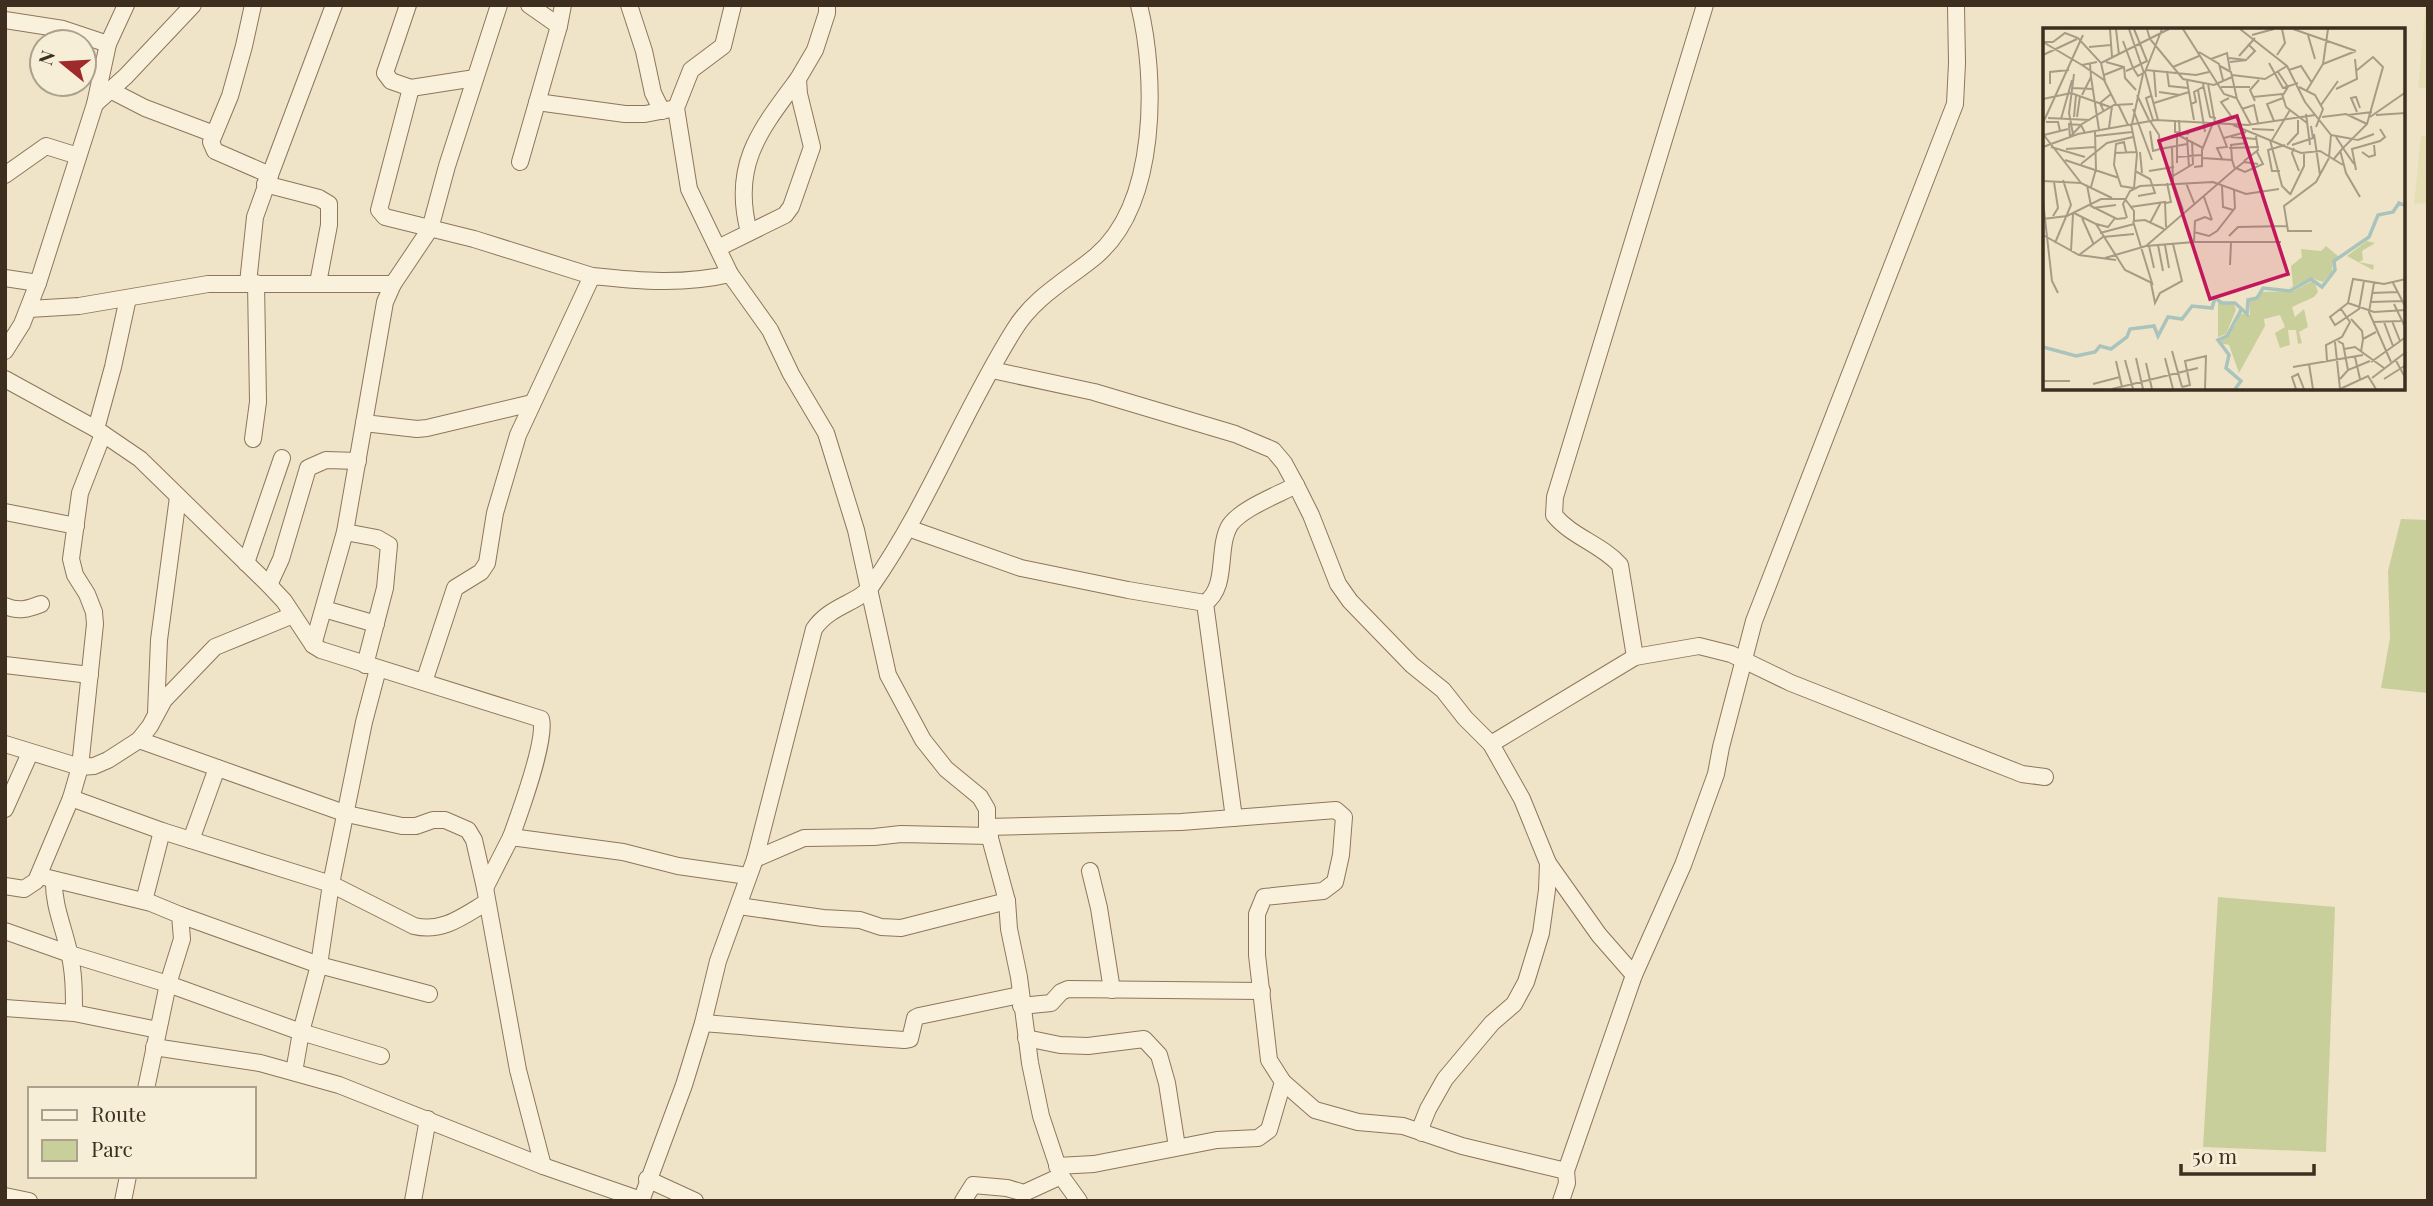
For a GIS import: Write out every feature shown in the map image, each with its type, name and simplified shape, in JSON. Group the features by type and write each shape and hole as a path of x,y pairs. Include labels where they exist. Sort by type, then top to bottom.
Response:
{"street":[{"path":"6,349 29,309 94,104 108,44 126,5"},
{"path":"94,104 193,5"},
{"path":"253,5 230,96 211,142 215,151 267,179 329,204 329,225 318,284"},
{"path":"253,439 258,402 252,283 255,217 334,5"},
{"path":"408,5 384,70 388,79 411,88 475,78"},
{"path":"313,645 345,532 385,302 393,284 430,229 499,5"},
{"path":"529,5 559,26"},
{"path":"520,162 559,26 562,5"},
{"path":"629,5 645,51 653,93 669,109 689,188 730,274 770,330 791,374 826,433 856,530 888,675 923,740 946,769 979,797 987,809 988,831 1007,901 1026,1038 1041,1116 1059,1171 1079,1201"},
{"path":"669,109 691,70 723,46 733,5"},
{"path":"749,232 744,215 744,193 751,151 764,126 815,50 827,5"},
{"path":"154,1047 212,1055 294,1072 339,1085 543,1166 641,1200 684,1086 718,961 755,859 814,629 827,614 870,589 908,528 1015,328 1044,295 1097,255 1123,225 1145,151 1150,118 1149,64 1139,5"},
{"path":"1635,657 1620,565 1612,556 1563,526 1554,514 1555,497 1705,5"},
{"path":"1561,1201 1567,1183 1566,1171 1634,975 1683,864 1716,774 1743,660 1776,564 1955,104 1956,5"},
{"path":"5,20 63,29 108,44"},
{"path":"718,248 785,215 791,207 812,149 798,79"},
{"path":"411,88 379,210 385,217 474,239 592,276 659,282 702,281 730,274"},
{"path":"110,90 214,134"},
{"path":"537,102 625,114 669,109"},
{"path":"5,175 47,146 78,156"},
{"path":"424,682 455,588 481,572 487,563 492,525 518,435 592,276"},
{"path":"5,278 38,283"},
{"path":"29,309 53,309 208,284 393,284"},
{"path":"74,1013 74,979 70,954 47,878 80,767 95,634 94,612 71,562 80,493 100,432 128,298"},
{"path":"992,370 1094,392 1235,434 1273,450 1284,463 1311,515 1338,584 1350,601 1412,665 1443,690 1465,718 1491,744 1522,799 1548,863 1600,935 1634,975"},
{"path":"5,379 100,432 140,459 269,585 313,645 372,667 542,720 536,759 511,837 486,895 454,922 428,929 409,925 331,884 162,831 71,799"},
{"path":"363,423 427,428 532,403"},
{"path":"246,563 282,458"},
{"path":"269,585 281,559 308,468 326,460 358,461"},
{"path":"908,528 1021,568 1205,603 1210,600 1220,578 1223,544 1231,525 1243,513 1296,485"},
{"path":"156,713 159,640 178,497"},
{"path":"5,512 76,526"},
{"path":"294,1072 300,1032 319,965 331,884 364,722 376,624 387,576 389,545 377,538 345,532"},
{"path":"1205,603 1234,818"},
{"path":"5,606 14,610 41,604"},
{"path":"324,609 376,624"},
{"path":"5,744 80,767 88,768 108,761 139,740 156,713 192,668 215,647 293,615"},
{"path":"1491,744 1635,657 1699,646 1731,654 1791,683 2022,774 2045,777"},
{"path":"5,665 90,676"},
{"path":"139,740 347,814 402,826 418,826 440,820 468,830 474,840 486,895 517,1070 543,1166"},
{"path":"5,809 30,753"},
{"path":"191,840 217,768"},
{"path":"755,859 804,838 874,837 1114,822 1152,823 1336,810 1344,817 1342,855 1335,882 1323,891 1264,897 1257,914 1257,955 1269,1060 1283,1082 1315,1111 1358,1122 1403,1126 1462,1146 1566,1171"},
{"path":"144,901 162,831"},
{"path":"511,837 623,852 678,866 748,876"},
{"path":"1422,1133 1422,1124 1428,1109 1446,1079 1492,1023 1514,1004 1526,982 1541,933 1548,863"},
{"path":"1090,871 1099,908 1112,990"},
{"path":"5,886 27,888 47,878 144,901 319,965 429,994"},
{"path":"739,906 823,918 860,920 881,927 901,928 1007,901"},
{"path":"146,1087 168,984 182,939 180,915"},
{"path":"5,931 168,984 300,1032 381,1056"},
{"path":"703,1023 904,1040 910,1038 916,1017 1020,1000 1051,1003 1061,992 1068,989 1262,991"},
{"path":"5,1008 74,1013 158,1030"},
{"path":"1026,1038 1060,1045 1088,1046 1144,1038 1160,1055 1177,1147"},
{"path":"963,1201 973,1185 1007,1188 1024,1193 1059,1171 1217,1140 1258,1138 1269,1130 1283,1082"},
{"path":"413,1201 428,1119"},
{"path":"123,1201 128,1178"},
{"path":"648,1179 695,1201"},
{"path":"5,1196 29,1201"}],"shaded area":[{"path":"2426,5 2428,88 2418,88"},
{"path":"2421,136 2428,136 2428,203 2414,204"}],"green space":[{"path":"2401,519 2428,520 2428,693 2381,688 2390,638 2388,571"},
{"path":"2218,897 2335,907 2326,1152 2203,1147"}]}
